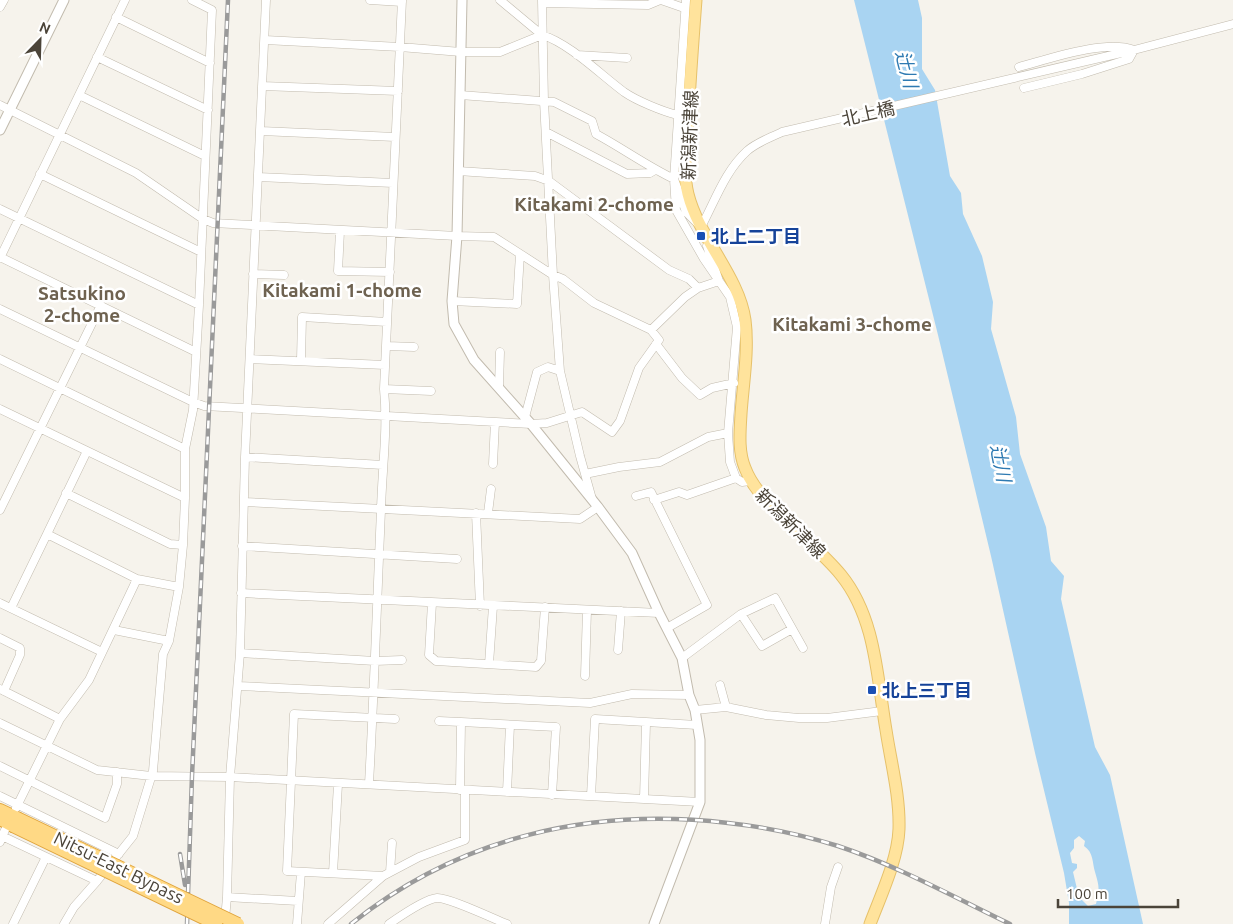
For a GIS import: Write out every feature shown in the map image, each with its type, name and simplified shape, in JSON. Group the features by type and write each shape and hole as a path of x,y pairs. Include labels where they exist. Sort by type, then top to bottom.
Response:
{"highway":[{"name":"Nitsu-East Bypass","path":"0,810 8,824 216,924"},
{"name":"Nitsu-East Bypass","path":"8,824 238,924"}],"main road":[{"name":"新潟新津線","path":"696,0 685,164 688,194 702,230 730,279 740,301 745,320 746,344 740,429 740,452 744,467 750,481 766,500 829,561 854,594 869,629 877,669 882,711 897,794 899,831 889,872 870,924"}],"street":[{"path":"0,7 4,0"},
{"path":"0,130 64,0"},
{"path":"125,0 0,257 196,352"},
{"path":"64,924 74,908 133,836 153,771 163,654 169,640 179,587 183,545 185,449 193,402 199,305 212,10 192,0"},
{"path":"225,924 230,777 240,653 242,546 266,0"},
{"path":"369,784 375,692 376,599 387,417 384,389 402,1 370,0"},
{"path":"462,0 457,236 452,301 454,324 474,360 528,420 632,552 659,613 682,658 689,695 695,710 700,740 700,802 654,924"},
{"path":"500,0 542,35 577,55 626,94 677,116"},
{"path":"595,504 585,474 560,371 552,275 544,101 542,1 648,5 660,0 685,4 674,178 676,210 704,259 730,297 737,327 734,383 728,434 730,462 736,478 742,482 750,481"},
{"path":"116,17 210,63"},
{"name":"北上橋","path":"702,230 734,165 748,150 782,132 1134,50 1233,24"},
{"path":"265,40 461,52 500,52 542,35"},
{"path":"1019,67 1086,50 1124,46 1134,50 1129,59 1082,74 1024,88"},
{"path":"577,55 627,58"},
{"path":"97,57 208,110"},
{"path":"262,86 398,91"},
{"path":"79,95 205,156"},
{"path":"460,95 554,102 592,121 596,134 626,150 656,170 674,178 686,212 702,230 719,281"},
{"path":"0,105 136,173 203,219 213,223 340,231 494,237 552,275 563,279 594,303 651,330 659,340 639,368 620,421 612,432 582,412 547,423 528,420 495,422 209,407 193,402 0,309"},
{"path":"261,131 396,137"},
{"path":"546,132 627,174 650,173 656,170"},
{"path":"458,170 535,176 549,180 669,270 689,279 698,288"},
{"path":"40,174 200,252"},
{"path":"258,177 394,183"},
{"path":"0,209 199,305"},
{"path":"340,231 338,272 390,272"},
{"path":"452,301 517,304 520,254"},
{"path":"253,274 284,275"},
{"path":"651,330 685,297 698,288 719,281"},
{"path":"0,510 101,305"},
{"path":"301,360 302,317 387,322"},
{"path":"656,344 682,378 700,395 712,388 734,383"},
{"path":"387,346 414,347"},
{"path":"498,387 500,352"},
{"path":"0,359 185,449"},
{"path":"250,359 385,365"},
{"path":"528,420 537,372 548,366 560,371"},
{"path":"384,389 430,391"},
{"path":"0,409 185,498"},
{"path":"493,464 495,422"},
{"path":"585,474 619,467 660,462 708,437 728,434"},
{"path":"11,608 87,451"},
{"path":"246,457 383,465"},
{"path":"654,500 679,492 687,495 736,478"},
{"path":"488,514 491,489"},
{"path":"636,496 650,492 707,605 667,628"},
{"path":"66,493 170,544 183,545"},
{"path":"244,502 580,519 595,504"},
{"path":"476,513 480,606"},
{"path":"47,534 138,579 179,587"},
{"path":"242,546 457,559"},
{"path":"8,824 60,719 89,680 138,579"},
{"path":"241,593 480,606 544,607 659,613"},
{"path":"682,658 742,614 774,598 803,648"},
{"path":"432,602 428,655 436,661 536,667 541,661 544,607"},
{"path":"0,603 102,652"},
{"path":"489,664 493,606"},
{"path":"585,676 587,610"},
{"path":"618,650 621,611"},
{"path":"742,614 762,646 792,629"},
{"path":"114,630 169,640"},
{"path":"0,638 20,648 20,655 2,690 60,719"},
{"path":"240,653 376,661 402,660"},
{"path":"720,685 726,707"},
{"path":"238,686 590,703 632,694 689,695"},
{"path":"695,710 726,707 766,715 799,718 827,718 882,711"},
{"path":"386,874 287,871 294,714 395,719"},
{"path":"591,796 595,719 697,725"},
{"path":"439,721 556,728 552,795"},
{"path":"328,924 386,874 420,857 465,840 460,722"},
{"path":"644,800 646,723"},
{"path":"0,724 98,770 151,776 230,777 700,802"},
{"path":"507,792 510,725"},
{"path":"0,766 105,818 117,784 117,772"},
{"path":"334,873 338,784"},
{"path":"0,796 8,824 46,856 97,881"},
{"path":"8,824 119,854"},
{"path":"386,874 392,843"},
{"path":"13,924 46,856"},
{"path":"825,924 831,887 838,867"},
{"path":"297,924 301,872"},
{"path":"227,897 298,901"},
{"path":"389,924 425,902 438,898 455,902 507,924"}],"water":[{"name":"辻川","path":"854,0 918,0 922,18 922,69 935,90 950,176 961,193 963,214 982,256 993,302 991,329 1016,417 1020,454 1046,527 1051,561 1064,576 1061,599 1095,747 1110,775 1143,924 1069,924 1069,903 1064,873 938,335","holes":["1079,836 1085,841 1084,846 1091,855 1098,887 1096,904 1088,906 1079,897 1073,872 1077,868 1077,864 1072,863 1070,853 1074,848 1074,840"]}],"railway":[{"path":"187,924 192,776 228,0"},
{"path":"351,924 393,894 436,869 482,850 529,835 577,825 626,820 677,819 756,827 798,835 838,846 904,872 1010,924"},
{"path":"180,854 185,885"}],"place":[{"name":"北上二丁目","path":"701,236"},
{"name":"北上三丁目","path":"872,690"}],"district":[{"name":"Kitakami 2-chome","path":"594,204"},
{"name":"Kitakami 1-chome","path":"342,290"},
{"name":"Satsukino 2-chome","path":"82,304"},
{"name":"Kitakami 3-chome","path":"852,324"}]}
